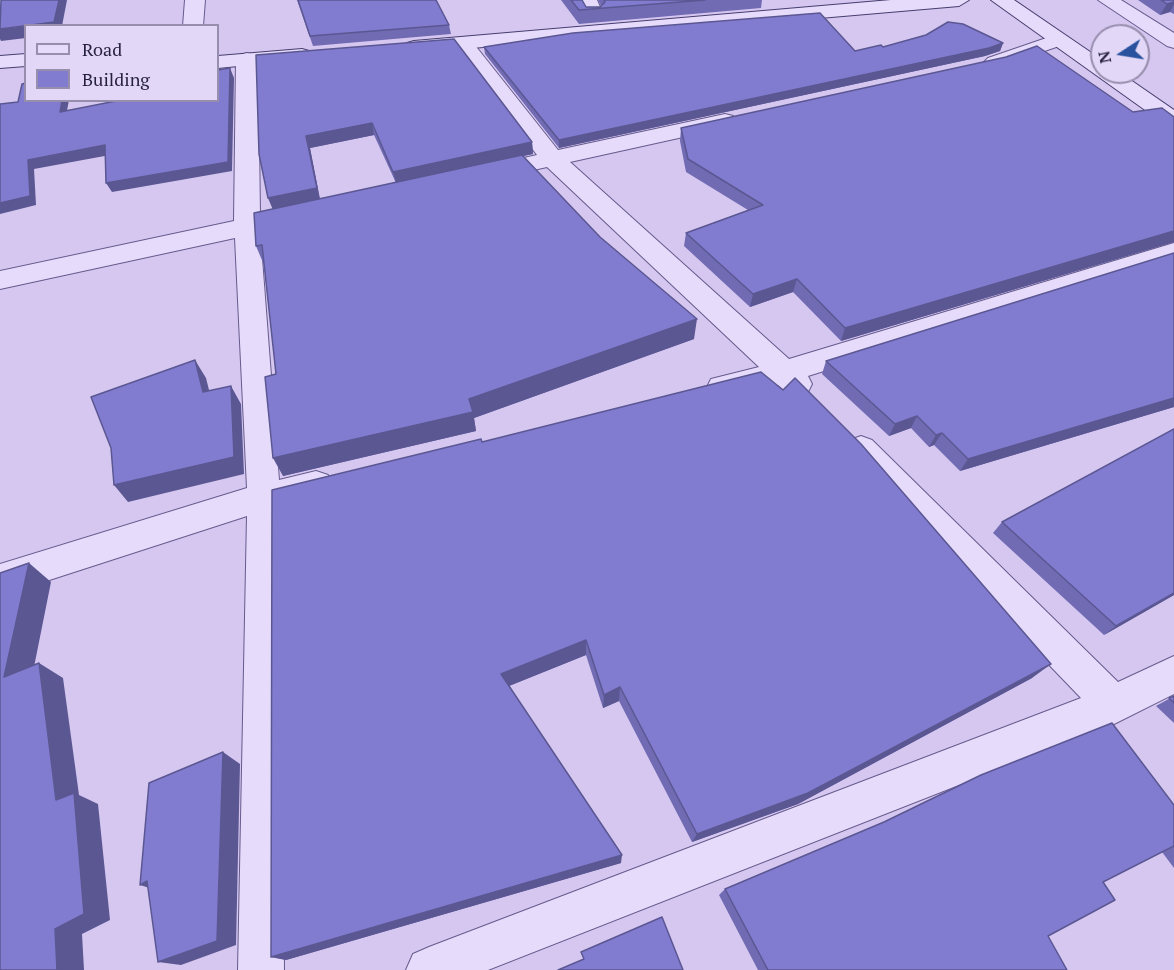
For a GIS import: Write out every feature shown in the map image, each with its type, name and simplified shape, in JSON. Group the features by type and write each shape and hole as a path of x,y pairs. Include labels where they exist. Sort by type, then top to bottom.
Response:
{"street":[{"path":"193,24 195,0"},
{"path":"405,30 590,7 758,0"},
{"path":"395,48 464,44 959,0"},
{"path":"1001,0 1090,62"},
{"path":"1108,0 1172,39"},
{"path":"219,44 312,36"},
{"path":"969,68 993,63 1058,40"},
{"path":"464,44 552,159 817,405"},
{"path":"261,970 264,497 247,227 232,61 327,54"},
{"path":"0,62 24,60"},
{"path":"0,80 24,78"},
{"path":"1122,84 1174,120"},
{"path":"462,179 749,116"},
{"path":"0,280 315,212"},
{"path":"692,394 784,372 1174,252"},
{"path":"842,430 1114,705"},
{"path":"0,580 264,497 345,478"},
{"path":"429,970 1114,705 1174,674"}],"building":[{"path":"1,0 59,0 54,22 24,24 24,26 0,29"},
{"path":"298,0 436,0 449,25 310,36"},
{"path":"571,0 582,0 586,7 600,7 605,2 604,0 705,0 579,10"},
{"path":"1161,0 1174,0 1174,2 1167,4"},
{"path":"820,13 855,51 881,45 883,47 926,35 948,22 963,24 1003,43 989,48 559,140 484,47 573,33"},
{"path":"454,39 532,142 393,172 372,123 306,136 317,188 268,198 259,154 256,55"},
{"path":"1037,46 1133,112 1162,108 1174,117 1174,231 845,328 797,279 753,294 686,233 763,205 688,159 681,128 1006,57"},
{"path":"230,68 228,162 106,183 105,145 28,160 30,196 0,203 0,104 18,102 22,84 24,84 24,102 62,102 60,112 111,102 219,102 219,70"},
{"path":"522,155 600,237 697,319 469,399 473,412 273,458 265,377 276,374 262,245 256,246 254,213"},
{"path":"1174,253 1174,398 968,459 942,433 936,435 917,416 895,424 826,361"},
{"path":"195,360 203,392 231,386 234,457 114,485 111,448 91,397"},
{"path":"761,372 783,390 795,378 861,444 1051,664 808,793 697,834 620,687 604,695 586,640 501,674 622,855 271,957 272,490 481,439 482,442"},
{"path":"1174,429 1174,593 1116,626 1002,522"},
{"path":"29,563 4,677 39,663 56,800 74,793 84,914 55,929 57,970 0,970 0,573"},
{"path":"1112,723 1174,805 1174,846 1103,882 1115,900 1048,936 1067,970 768,970 725,889 884,822 981,775"},
{"path":"223,752 217,941 158,962 147,881 140,885 149,783"},
{"path":"662,917 683,970 558,970 584,959 581,952"}]}
